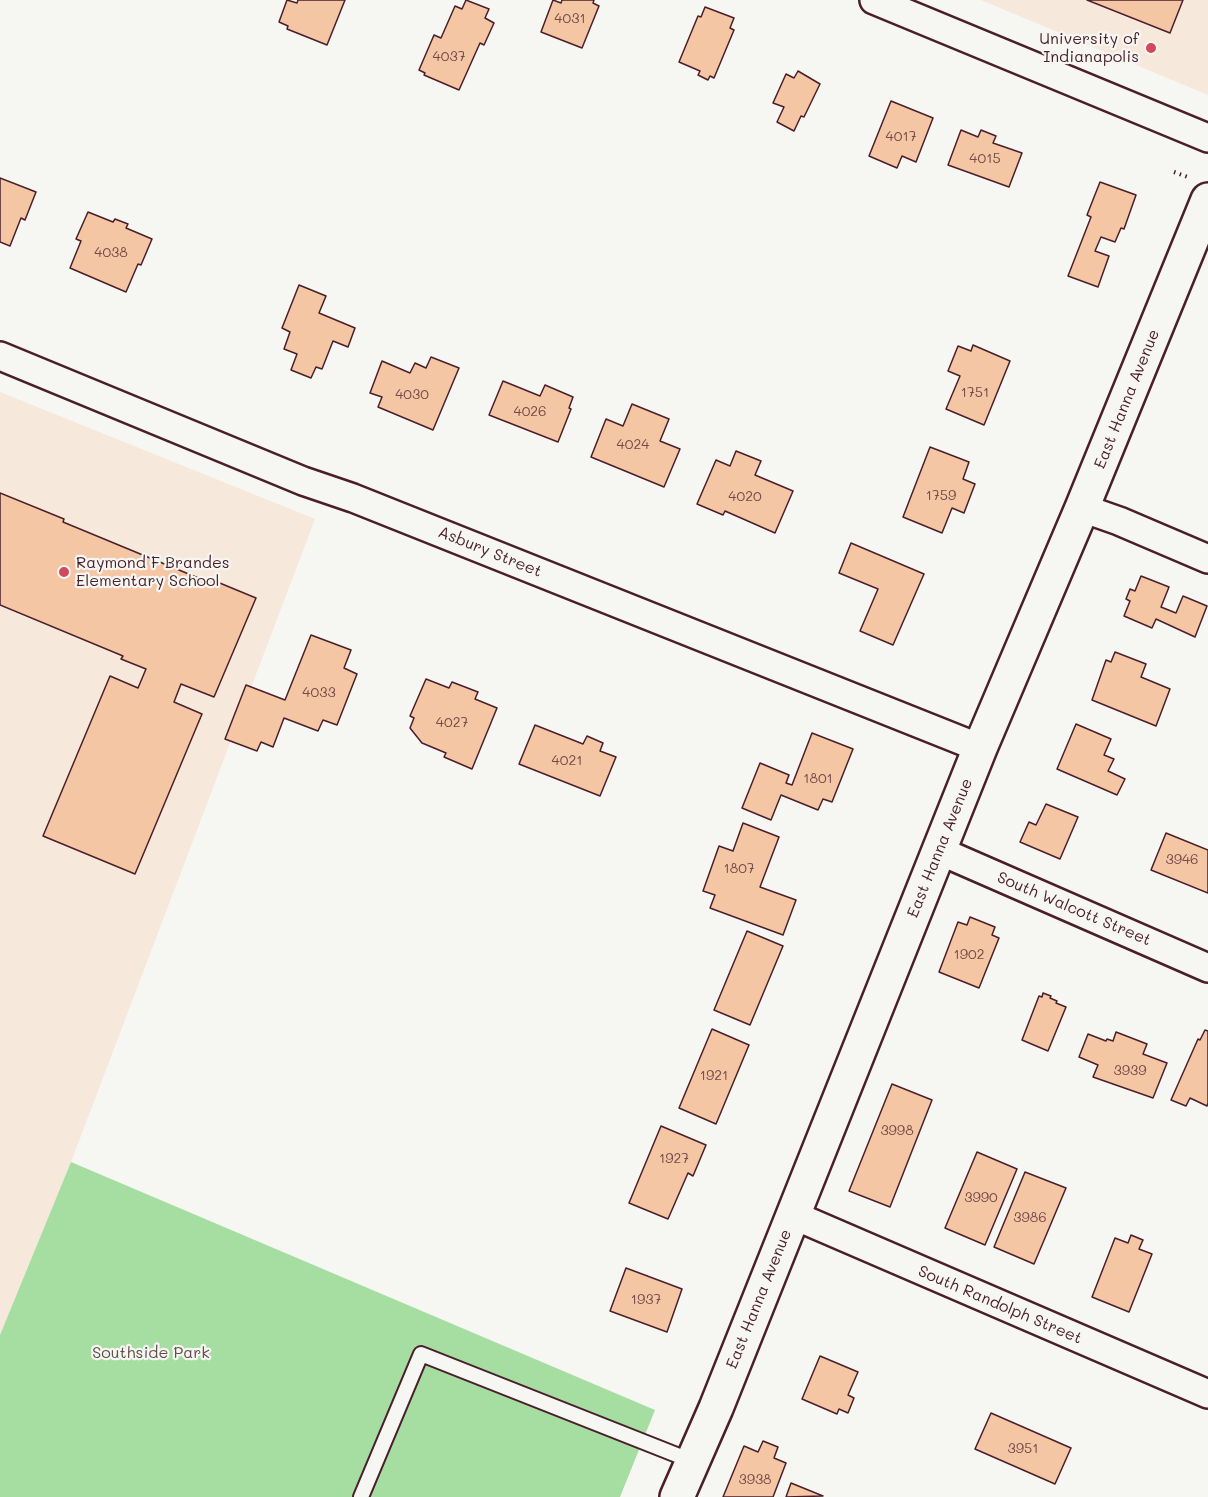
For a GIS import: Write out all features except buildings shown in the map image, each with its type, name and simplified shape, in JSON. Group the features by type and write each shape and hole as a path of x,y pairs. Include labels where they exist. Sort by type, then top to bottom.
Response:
{"main road":[{"name":"East Hanna Avenue","path":"677,1497 980,748 1082,508 1208,200"}],"street":[{"path":"874,0 1208,138"},
{"name":"Asbury Street","path":"0,356 303,481 364,502 980,748"},
{"path":"1082,508 1119,521 1208,559"},
{"name":"South Walcott Street","path":"940,851 1208,968"},
{"name":"South Randolph Street","path":"793,1215 1208,1394"}],"lane":[{"path":"360,1497 421,1354 692,1461"}],"shaded area":[{"name":"University of Indianapolis","path":"981,0 1208,0 1208,95"},
{"path":"0,392 315,519 71,1162 0,1335"}],"green space":[{"name":"Southside Park","path":"71,1162 655,1410 620,1497 0,1497 0,1335"}],"place":[{"name":"University of Indianapolis","path":"1151,48"},
{"name":"Raymond F Brandes Elementary School","path":"64,572"}]}
